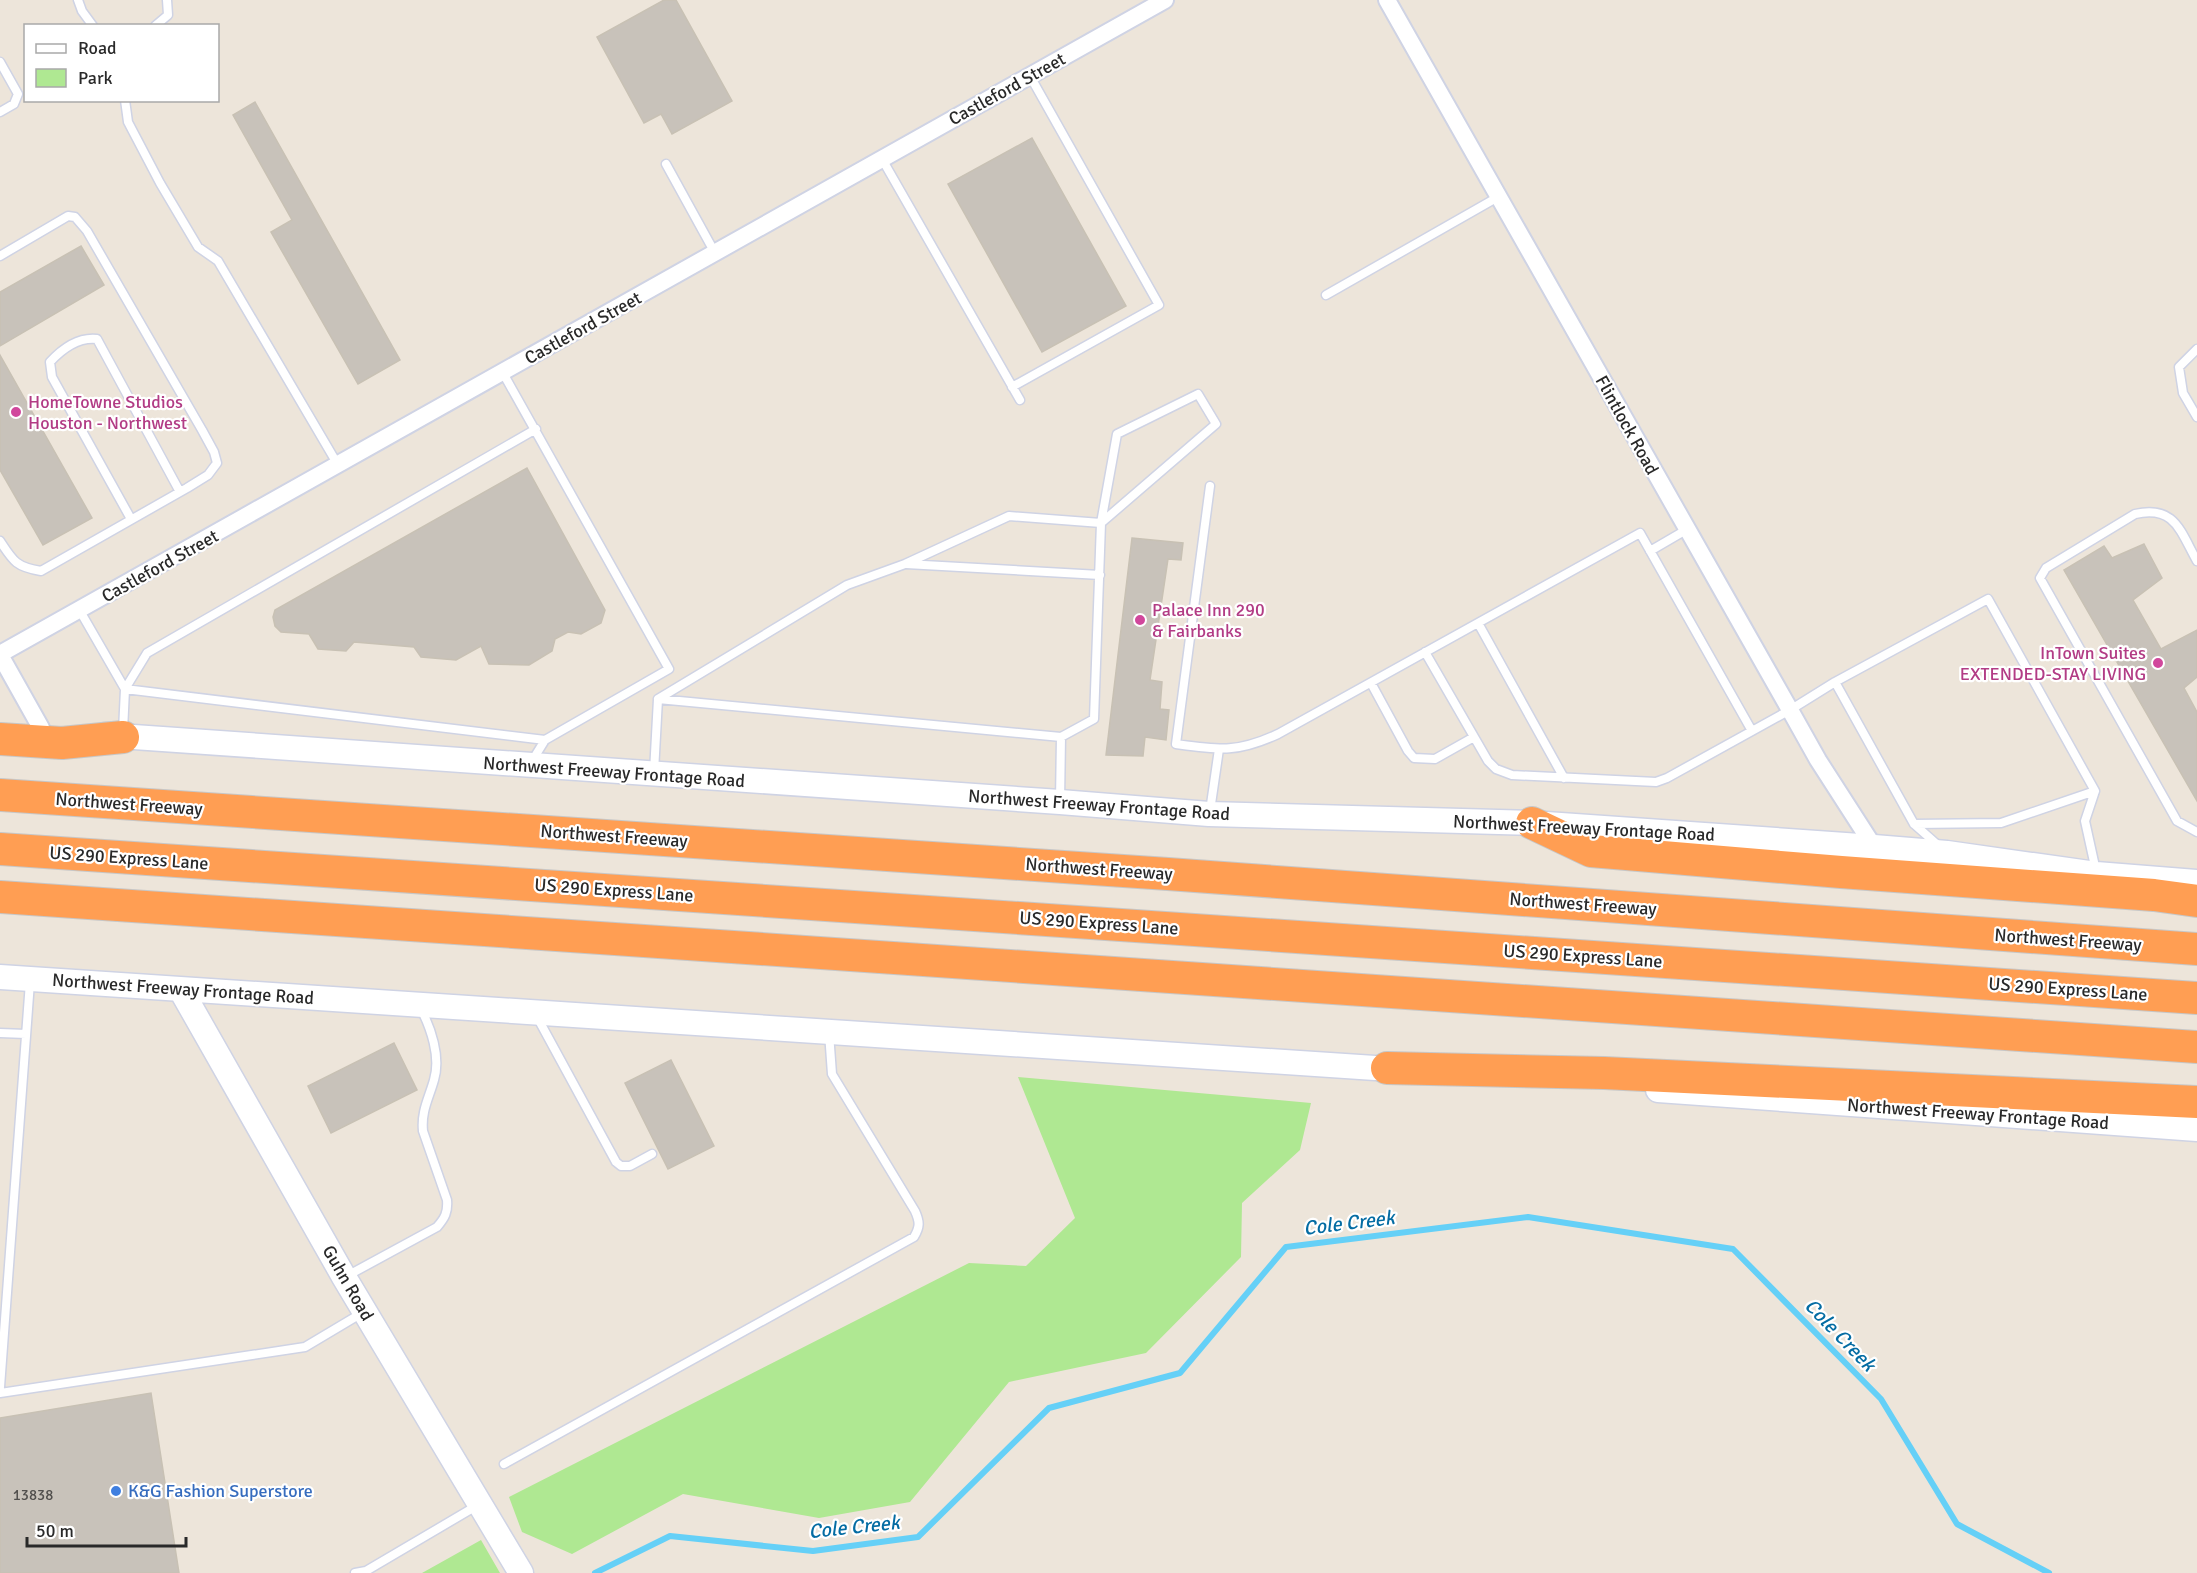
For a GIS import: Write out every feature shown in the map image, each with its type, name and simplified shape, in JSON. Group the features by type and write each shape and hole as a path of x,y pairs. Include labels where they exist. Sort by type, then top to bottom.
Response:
{"highway":[{"path":"0,739 62,743 123,737"},
{"name":"Northwest Freeway","path":"0,795 1168,874 2197,949"},
{"path":"1532,823 1591,852 2154,895 2197,901"},
{"name":"US 290 Express Lane","path":"0,849 2197,998"},
{"path":"0,897 2197,1047"},
{"path":"1387,1068 1604,1072 2197,1102"}],"main road":[{"name":"Northwest Freeway Frontage Road","path":"0,725 123,737 1209,814 1532,823 1874,847 1947,853 2096,874 2197,882"},
{"name":"Northwest Freeway Frontage Road","path":"0,977 1387,1068 1820,1104 2197,1129"},
{"name":"Guhn Road","path":"181,990 344,1277 518,1568"}],"street":[{"name":"Castleford Street","path":"0,654 1165,0"},
{"name":"Flintlock Road","path":"1387,0 1818,760 1874,847"},
{"path":"0,654 41,728"}],"lane":[{"path":"78,0 82,11 92,24"},
{"path":"157,24 168,15 167,0"},
{"path":"0,62 18,94 14,104 0,112"},
{"path":"1012,387 1159,305 1030,76"},
{"path":"125,102 128,122 160,183 198,247 218,261 338,466"},
{"path":"882,159 1020,400"},
{"path":"666,164 715,254"},
{"path":"1326,296 1498,197"},
{"path":"0,256 68,216 75,217 87,231 214,452 217,463 208,475 41,571 25,568 13,561 0,541"},
{"path":"131,519 52,377 50,362 62,349 89,338 97,339 180,492"},
{"path":"2197,349 2179,367 2183,393 2197,417"},
{"path":"503,373 669,669 545,740 528,766"},
{"path":"658,699 847,585 905,564 1009,516 1101,523 1216,423 1198,394 1117,434 1101,523 1101,575 1094,719 1061,737 658,699"},
{"path":"123,737 126,689 147,653 536,429"},
{"path":"1210,486 1176,744 1219,749 1246,747 1259,743 1640,533 1752,731"},
{"path":"2197,561 2173,519 2151,510 2135,514 2046,568 2040,578 2177,821 2197,832"},
{"path":"1650,550 1686,530"},
{"path":"905,564 1101,575"},
{"path":"1425,652 1488,761 1496,769 1512,775 1656,782 1667,778 1790,710 1835,682 1988,599 2096,791"},
{"path":"80,611 126,689"},
{"path":"1478,623 1564,778"},
{"path":"1371,682 1414,758 1436,759 1474,737"},
{"path":"1835,682 1914,824 1947,853"},
{"path":"126,689 545,740"},
{"path":"654,775 658,699"},
{"path":"1060,802 1061,737"},
{"path":"1209,814 1219,749"},
{"path":"1914,824 2001,823 2096,791"},
{"path":"2096,791 2085,820 2096,874"},
{"path":"0,1387 30,978"},
{"path":"344,1277 437,1227 448,1210 447,1200 423,1131 422,1119 425,1103 436,1070 430,1026 418,1004"},
{"path":"534,1012 616,1162 621,1167 630,1166 652,1154"},
{"path":"504,1464 914,1237 919,1228 919,1220 915,1211 832,1074 829,1031"},
{"path":"0,1033 26,1034"},
{"path":"0,1393 305,1347 365,1311"},
{"path":"354,1573 366,1571 481,1503"}],"green space":[{"path":"1018,1077 1311,1103 1300,1150 1242,1203 1241,1257 1146,1353 1009,1382 910,1502 819,1518 683,1494 572,1554 522,1532 509,1497 969,1263 1026,1266 1075,1218"},
{"path":"481,1540 500,1573 422,1573"}],"building":[{"path":"664,0 676,0 732,101 672,134 661,114 644,123 597,37"},
{"path":"255,102 400,360 358,384 271,232 292,220 233,115"},
{"path":"1032,138 1126,306 1042,352 948,184"},
{"name":"HomeTowne Studios Houston - Northwest","path":"81,246 104,285 0,346 0,292"},
{"name":"HomeTowne Studios Houston - Northwest","path":"0,355 92,518 43,545 0,470"},
{"path":"527,468 605,610 601,623 581,634 568,632 555,639 552,651 529,665 489,664 481,646 456,660 421,657 414,647 354,642 346,651 318,649 309,634 281,632 275,626 273,617 275,610"},
{"name":"Palace Inn 290 & Fairbanks","path":"1132,538 1183,543 1181,560 1168,559 1150,680 1162,682 1160,709 1169,710 1166,740 1145,737 1143,756 1106,755"},
{"name":"InTown Suites EXTENDED-STAY LIVING","path":"2144,544 2162,578 2133,600 2161,649 2197,630 2197,677 2184,688 2197,712 2197,801 2064,570 2104,546 2112,558"},
{"path":"394,1043 417,1090 331,1133 308,1086"},
{"path":"671,1060 714,1146 668,1169 625,1083"},
{"name":"K&G Fashion Superstore","path":"151,1393 179,1573 0,1573 0,1418"}],"waterway":[{"name":"Cole Creek","path":"595,1573 670,1536 813,1551 918,1537 1049,1408 1180,1373 1286,1247 1528,1217 1733,1249 1881,1399 1957,1524 2049,1573"}],"place":[{"name":"HomeTowne Studios Houston - Northwest","path":"16,412"},
{"name":"Palace Inn 290 & Fairbanks","path":"1140,620"},
{"name":"InTown Suites EXTENDED-STAY LIVING","path":"2158,663"},
{"name":"K&G Fashion Superstore","path":"116,1491"}]}
